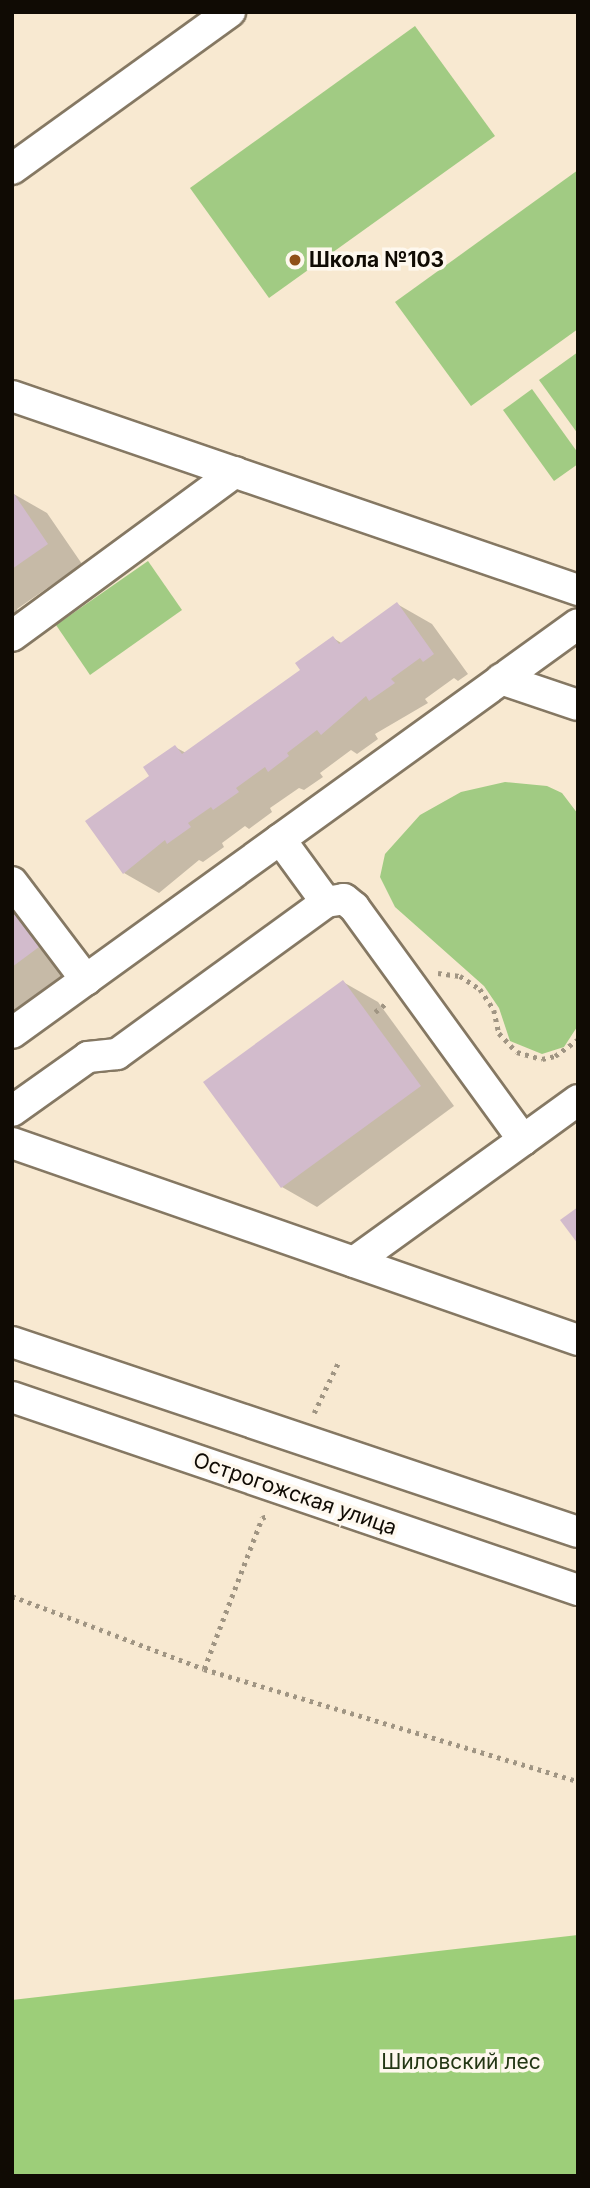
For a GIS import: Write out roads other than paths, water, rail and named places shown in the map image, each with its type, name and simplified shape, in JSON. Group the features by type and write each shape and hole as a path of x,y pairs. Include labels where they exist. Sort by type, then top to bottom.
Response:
{"street":[{"path":"12,169 230,12"},
{"path":"12,396 578,590"},
{"path":"12,636 234,472"},
{"path":"12,1033 578,624"},
{"path":"501,680 578,705"},
{"path":"280,839 326,902"},
{"path":"12,882 86,980"},
{"path":"12,1111 88,1056 117,1054 326,902 344,900 354,907 523,1140"},
{"path":"354,1262 578,1100"},
{"path":"12,1143 578,1340"},
{"path":"12,1342 578,1532"},
{"name":"Острогожская улица","path":"12,1397 578,1590"}],"place":[{"name":"Школа №103","path":"295,260"}],"park label":[{"name":"Шиловский лес","path":"461,2062"}]}
